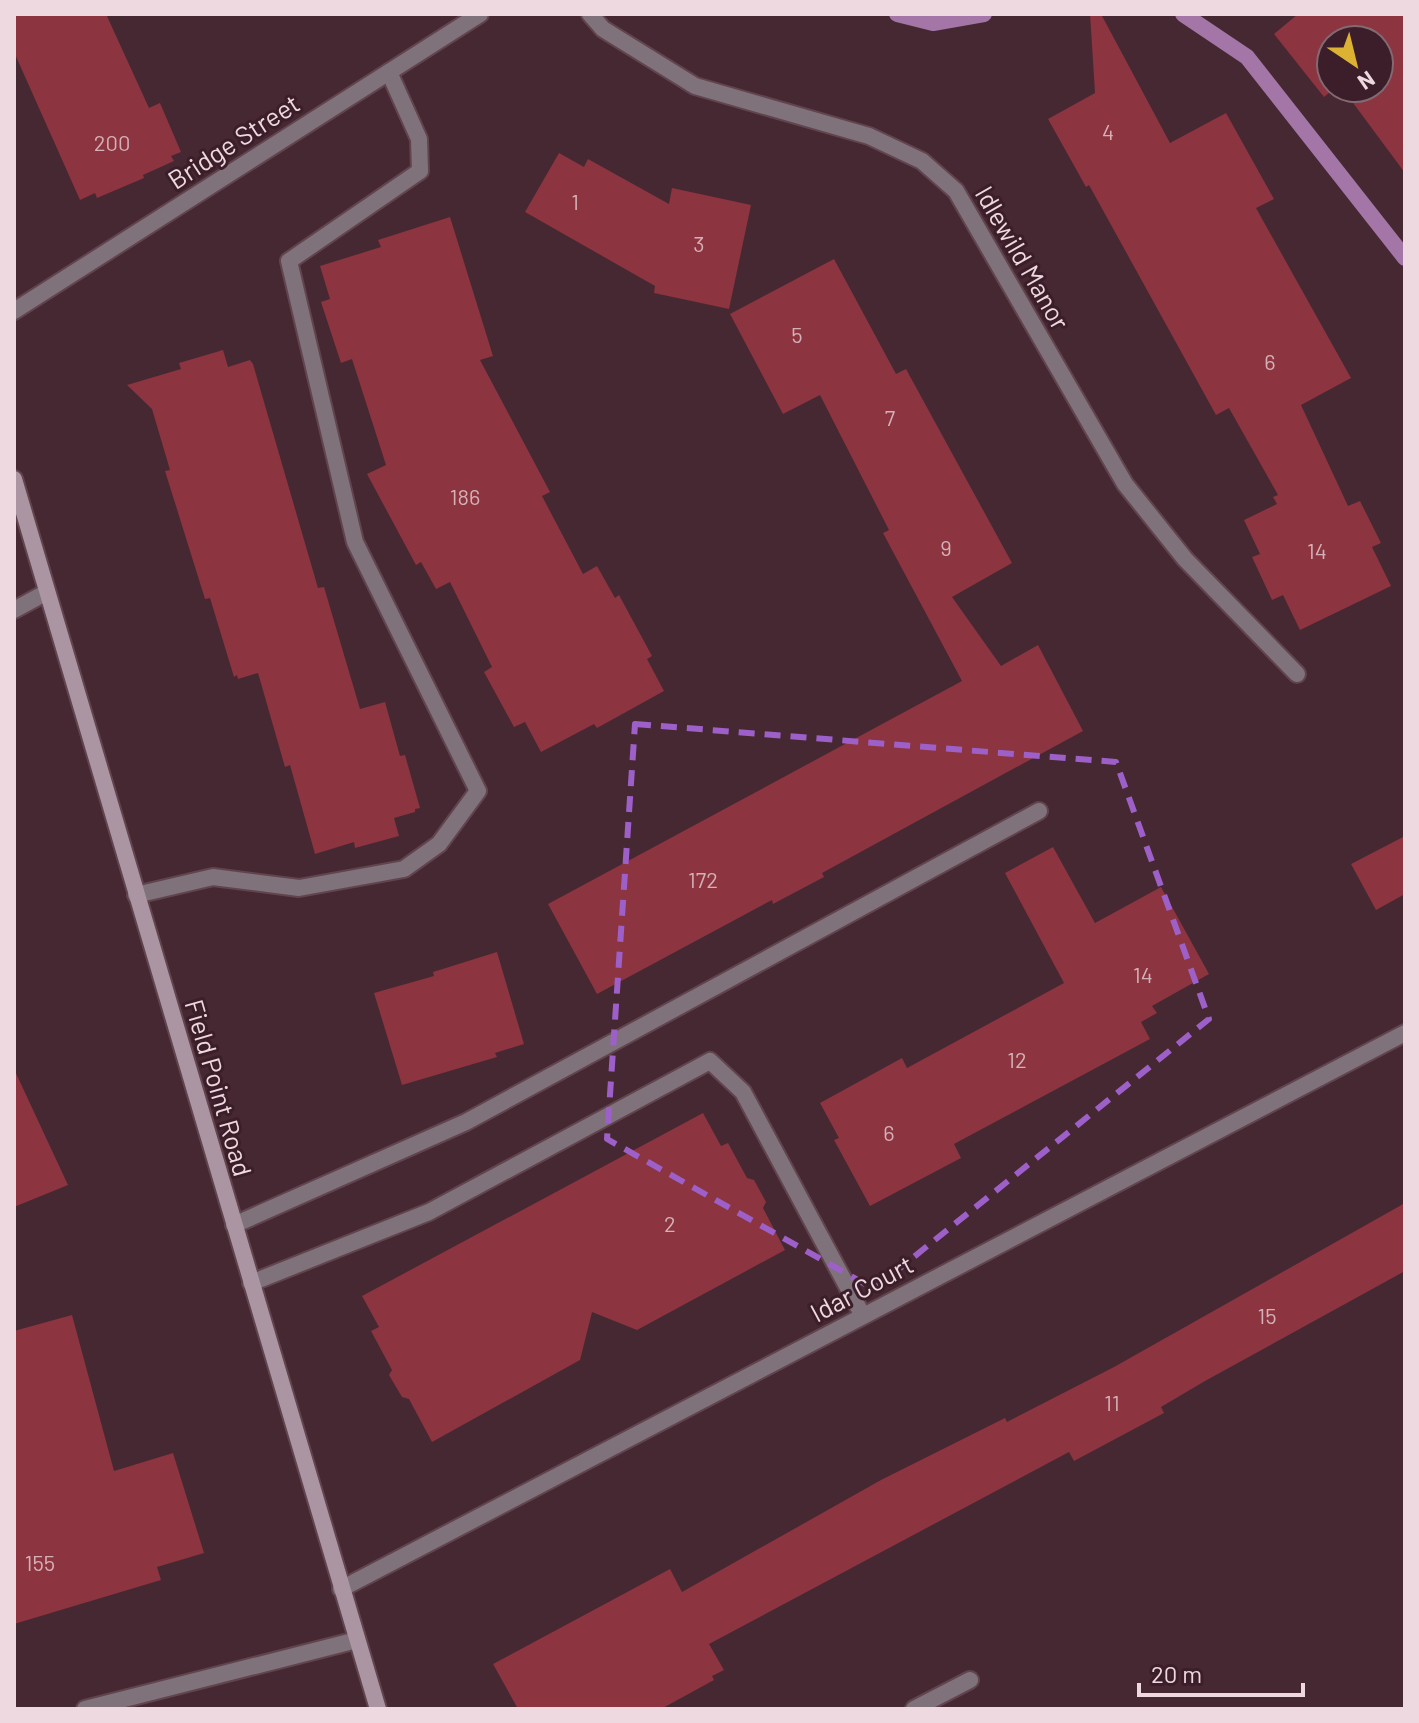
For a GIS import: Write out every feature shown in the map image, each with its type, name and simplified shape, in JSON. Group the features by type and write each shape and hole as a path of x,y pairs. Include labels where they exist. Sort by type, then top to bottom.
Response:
{"main road":[{"name":"Field Point Road","path":"14,479 378,1709"}],"street":[{"name":"Bridge Street","path":"14,311 480,14"},
{"name":"Idlewild Manor","path":"590,14 603,29 695,86 869,136 922,161 956,191 1125,484 1185,559 1297,674"},
{"path":"136,895 213,877 299,888 404,869 439,844 478,791 355,542 289,261 420,171 419,139 389,72"},
{"path":"14,610 47,592"},
{"path":"234,1225 466,1122 1039,811"},
{"name":"Idar Court","path":"341,1589 1405,1033"},
{"path":"251,1283 429,1212 710,1061 743,1092 863,1316"},
{"path":"85,1709 357,1640"},
{"path":"914,1709 970,1680"}],"highlighted area":[{"path":"635,724 1116,762 1209,1019 874,1289 607,1139"}],"building":[{"path":"14,14 106,14 149,108 160,103 181,152 171,156 174,161 97,198 95,193 80,200 14,52"},
{"path":"1090,14 1101,14 1170,143 1226,113 1274,199 1256,208 1351,378 1301,405 1348,506 1360,501 1381,543 1372,547 1391,586 1300,630 1283,595 1272,600 1252,557 1260,554 1244,520 1277,504 1273,497 1278,495 1229,408 1216,415 1089,185 1086,187 1048,119 1095,93"},
{"path":"1298,14 1405,14 1405,173 1354,104 1395,104 1395,24 1315,24 1315,86 1274,34"},
{"path":"559,153 584,167 588,159 669,204 672,188 751,205 729,309 654,293 655,286 525,212"},
{"path":"450,217 493,356 480,360 550,492 542,496 583,574 597,566 615,598 619,595 652,656 647,659 664,691 597,728 594,724 541,752 525,722 514,727 484,672 492,667 450,582 436,589 421,562 416,565 367,474 386,465 352,359 341,363 321,302 330,299 320,266 381,247 378,240"},
{"path":"834,259 896,374 906,369 1012,563 952,597 1001,666 1038,645 1083,731 822,873 824,877 773,904 772,900 597,994 548,904 962,681 883,533 889,530 820,395 783,414 730,314"},
{"path":"223,350 228,367 250,360 253,364 318,588 324,587 360,709 385,702 400,756 405,755 420,808 394,818 399,836 355,848 354,842 315,854 290,765 285,767 258,673 238,679 237,675 234,677 210,598 205,599 165,471 170,470 152,409 127,385 181,369 179,363"},
{"path":"1405,836 1405,894 1376,910 1351,864"},
{"path":"1053,847 1095,923 1161,887 1209,974 1152,1006 1157,1013 1141,1022 1150,1039 954,1144 961,1158 870,1206 834,1140 839,1138 820,1103 902,1058 907,1068 1064,983 1005,873"},
{"path":"497,952 524,1044 495,1053 497,1057 402,1085 374,993 434,976 433,972"},
{"path":"14,1069 68,1185 14,1207"},
{"path":"703,1113 721,1146 728,1143 747,1178 754,1180 766,1202 763,1208 785,1250 637,1330 592,1312 580,1360 432,1442 409,1399 402,1397 389,1375 392,1370 371,1331 379,1327 362,1296"},
{"path":"1405,1203 1405,1271 1205,1381 1161,1407 1164,1413 1074,1461 1069,1452 709,1644 724,1670 712,1676 714,1680 661,1709 518,1709 493,1664 670,1569 682,1592 881,1480 1005,1418 1007,1422 1114,1367"},
{"path":"72,1315 114,1471 173,1453 204,1553 157,1567 161,1580 14,1624 14,1331"}],"waterway":[{"path":"897,14 933,23 984,14"},
{"path":"1183,14 1247,57 1405,258"}]}
